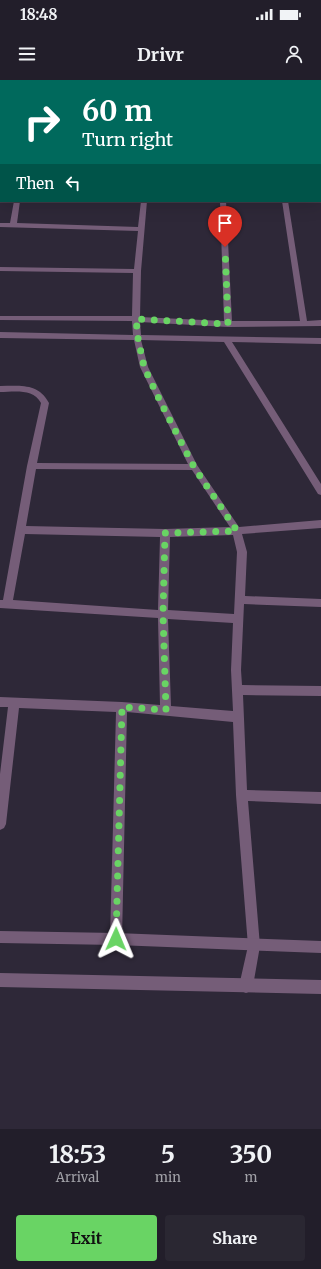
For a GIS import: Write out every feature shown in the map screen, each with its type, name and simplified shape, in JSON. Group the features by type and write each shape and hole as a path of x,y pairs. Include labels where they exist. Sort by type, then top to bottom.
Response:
{"street":[{"path":"102,80 147,80"},
{"path":"13,225 17,202"},
{"path":"144,202 137,271 136,319 144,367 194,467 237,531 242,552 236,670 242,795 254,946 246,986"},
{"path":"223,202 228,324"},
{"path":"285,202 304,324"},
{"path":"0,225 141,229"},
{"path":"0,269 137,271"},
{"path":"0,318 136,319 228,324 321,324"},
{"path":"0,335 226,339 320,344"},
{"path":"226,339 321,492"},
{"path":"0,389 36,391 42,396 45,403 31,466 21,530 3,604 239,619"},
{"path":"31,466 194,467"},
{"path":"21,530 165,533 237,531 321,524"},
{"path":"165,533 163,614 166,710"},
{"path":"240,600 321,604"},
{"path":"238,690 321,691"},
{"path":"0,702 122,707 239,717"},
{"path":"0,824 14,702"},
{"path":"116,939 122,707"},
{"path":"242,795 321,798"},
{"path":"0,937 116,939 321,948"},
{"path":"0,980 321,987"}],"route":[{"path":"116,939 122,707 166,710 163,614 165,533 237,531 194,467 161,403 144,367 136,319 228,324 225,247"}]}
